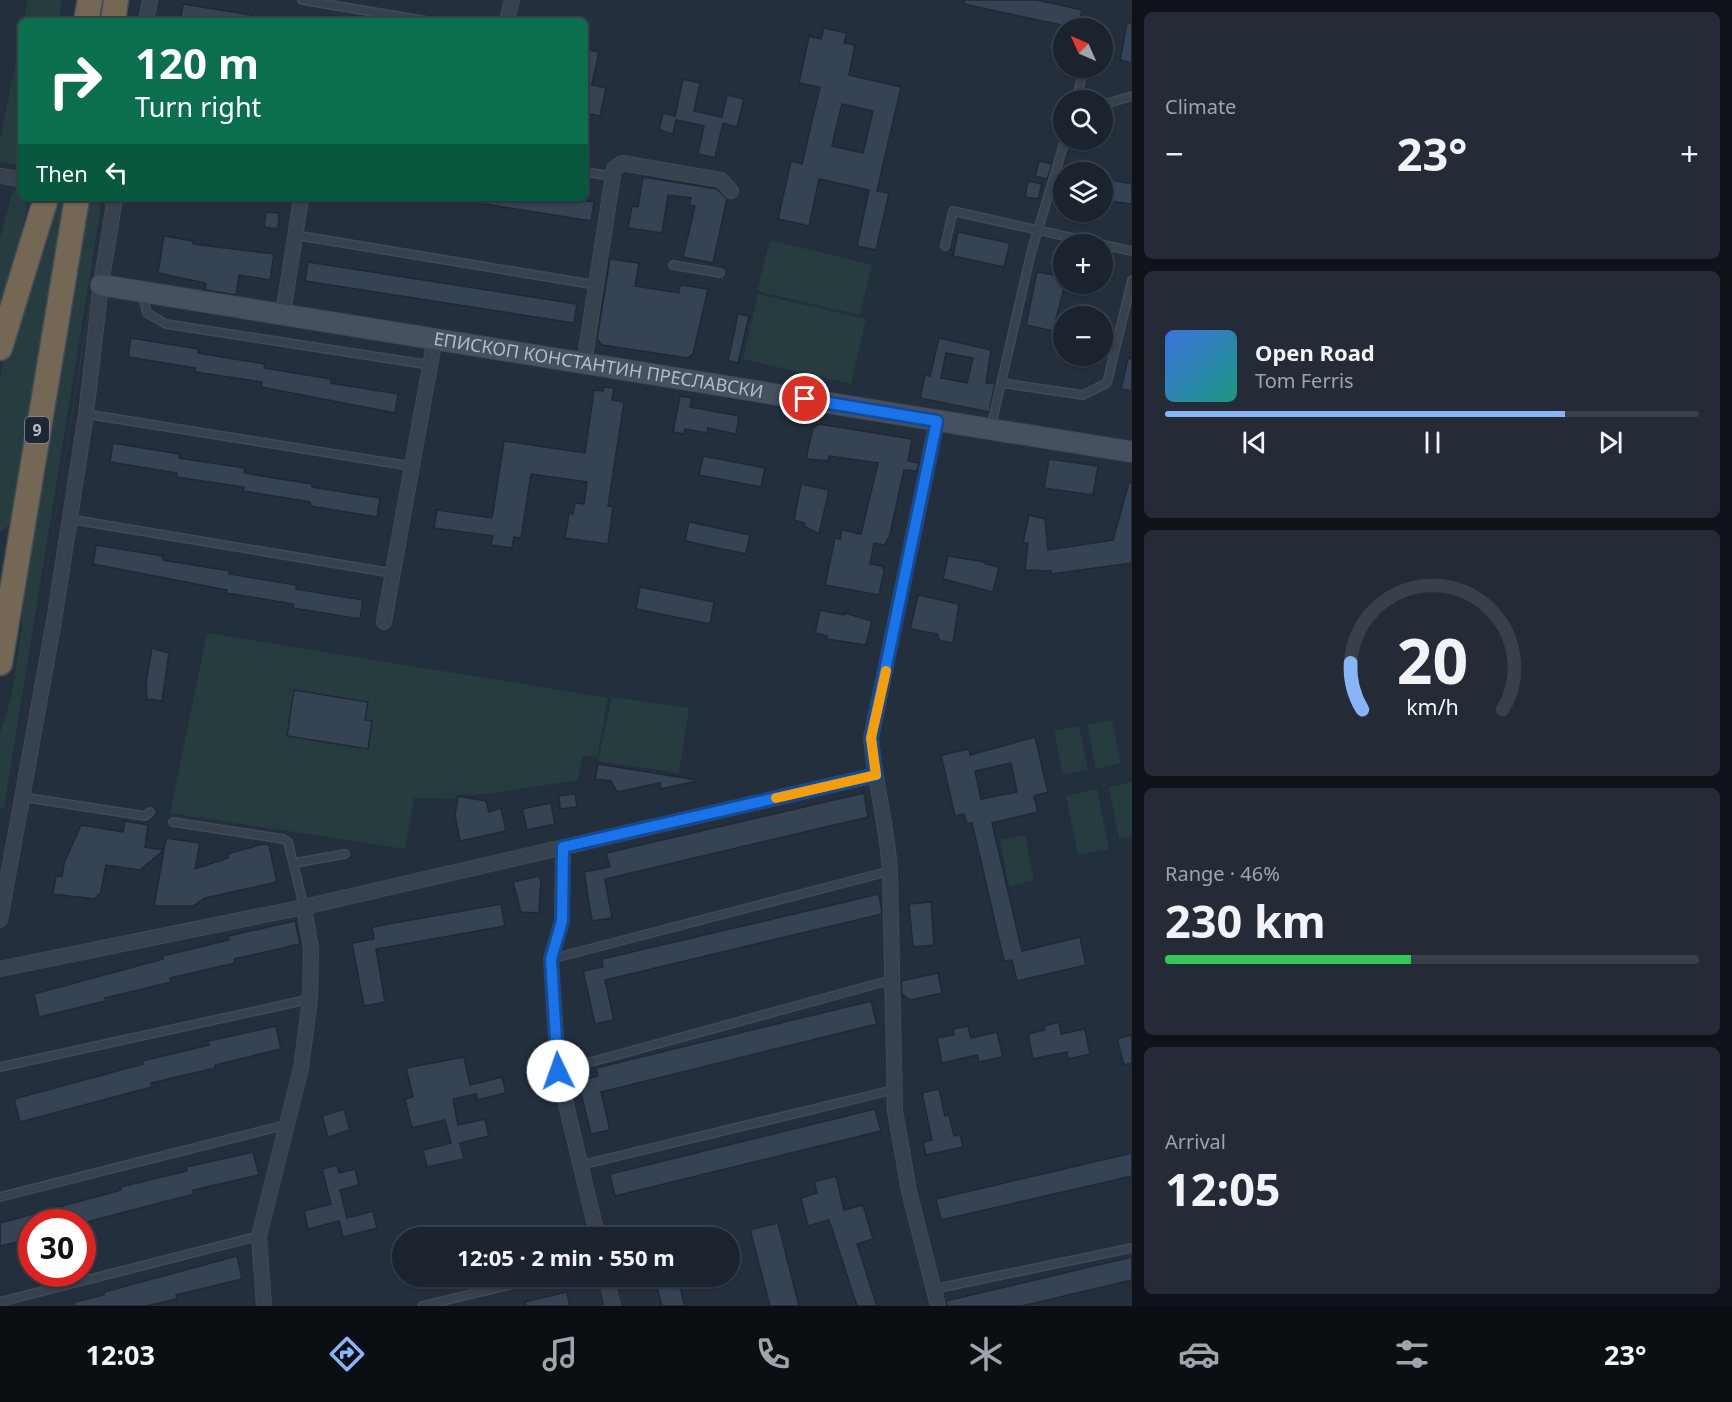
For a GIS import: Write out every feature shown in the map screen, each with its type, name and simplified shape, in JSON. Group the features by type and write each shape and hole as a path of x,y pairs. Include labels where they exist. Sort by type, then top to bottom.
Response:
{"highway":[{"path":"87,18 90,0"},
{"path":"113,18 116,0"},
{"path":"0,348 45,201"},
{"name":"9","path":"0,663 6,579 22,526 76,201"},
{"path":"0,536 22,526"}],"street":[{"path":"147,18 150,0"},
{"path":"508,18 512,0"},
{"path":"584,363 614,169 622,163 721,180 731,191"},
{"path":"0,176 18,179"},
{"path":"0,920 54,621 86,414 101,285 115,201"},
{"path":"283,314 301,201"},
{"name":"ЕПИСКОП КОНСТАНТИН ПРЕСЛАВСКИ","path":"101,285 1132,452"},
{"path":"384,622 410,466 435,338"},
{"path":"937,421 871,738 888,841 893,1090 900,1150 938,1306"},
{"path":"0,969 304,907 876,775"},
{"path":"563,847 562,921 551,959 558,1071 595,1227"},
{"path":"264,1306 259,1236 301,1068 310,999 311,949 304,907"},
{"path":"609,1287 613,1306"}],"lane":[{"path":"302,0 409,18"},
{"path":"1113,102 1132,96"},
{"path":"990,429 1038,229 1062,150"},
{"path":"588,172 612,176"},
{"path":"945,246 953,211 1132,251"},
{"path":"295,235 596,285"},
{"path":"673,265 720,273"},
{"path":"1002,383 1083,395 1107,383 1132,280"},
{"path":"142,291 147,314 166,324 430,365"},
{"path":"86,414 410,466"},
{"path":"68,519 392,573"},
{"path":"22,797 145,816 150,812"},
{"path":"173,822 283,839 288,842 304,907"},
{"path":"294,863 345,854"},
{"path":"551,959 890,871"},
{"path":"558,1071 891,980"},
{"path":"0,1067 310,999"},
{"path":"581,1166 893,1090"},
{"path":"0,1197 285,1125"},
{"path":"0,1302 259,1236"},
{"path":"934,1290 1132,1248"},
{"path":"422,1306 501,1287"}],"green space":[{"path":"28,0 62,0 59,18 25,18"},
{"path":"18,49 18,165 0,162 0,141"},
{"path":"13,190 18,191 18,201 29,201 9,281 0,302 0,238"},
{"path":"53,201 65,201 12,517 9,525 0,532 0,378 15,317"},
{"path":"87,201 100,201 101,206 4,808 0,808 0,735 12,694 22,627 21,598"},
{"path":"103,201 107,202 8,810 105,206"},
{"path":"770,240 872,265 860,315 757,291"},
{"path":"758,294 866,319 851,384 743,359"},
{"path":"207,633 608,698 597,757 583,755 578,780 487,794 457,795 455,799 414,798 405,849 170,813"},
{"path":"612,697 689,708 679,773 598,761"},
{"path":"1112,720 1121,763 1096,769 1087,725"},
{"path":"1079,726 1088,770 1063,775 1054,731"},
{"path":"1132,782 1132,836 1119,839 1109,787"},
{"path":"1097,789 1109,849 1078,855 1066,796"},
{"path":"1025,835 1034,880 1009,886 1000,840"}],"building":[{"path":"964,0 1037,0 1082,10 1080,18 1053,18 1053,23 964,4"},
{"path":"183,4 252,15 252,18 181,18"},
{"path":"1127,23 1132,23 1132,63 1120,60"},
{"path":"824,28 847,33 844,43 855,45 849,75 901,87 877,191 889,193 876,250 857,246 869,190 819,179 809,226 778,219 791,161 802,164 820,87 799,83 809,36 821,39","holes":["842,104 873,111 863,153 832,146"]},
{"path":"588,50 599,52 592,85 606,88 600,116 588,114"},
{"path":"683,79 700,83 694,111 722,117 727,95 744,99 737,127 723,123 715,158 698,154 704,126 676,120 673,134 659,130 663,113 675,116"},
{"path":"1039,161 1052,164 1047,179 1035,176"},
{"path":"643,177 717,189 727,199 713,263 683,257 695,206 689,205 691,198 668,195 662,233 628,228 632,206 638,207"},
{"path":"1113,180 1132,184 1132,204 1113,201"},
{"path":"1028,181 1042,184 1038,199 1025,197"},
{"path":"484,201 594,202 591,221 484,204"},
{"path":"266,212 279,213 278,229 264,227"},
{"path":"958,232 1010,243 1004,267 953,256"},
{"path":"164,236 193,241 193,244 274,254 270,280 239,275 236,295 205,290 206,283 158,273"},
{"path":"610,259 639,263 635,286 679,293 680,285 708,289 693,354 687,358 602,345 597,339"},
{"path":"308,262 577,304 574,323 305,281"},
{"path":"1037,272 1053,275 1053,294 1062,294 1059,306 1053,306 1053,331 1026,325"},
{"path":"738,314 749,316 738,363 728,361"},
{"path":"131,338 198,349 198,353 265,364 264,368 331,379 331,383 398,394 395,413 261,387 262,382 195,372 195,368 128,357"},
{"path":"939,338 991,350 986,383 995,384 989,412 920,398 925,375 930,376","holes":["946,353 973,358 967,383 941,378"]},
{"path":"1128,358 1132,359 1132,391 1121,389"},
{"path":"604,387 614,388 612,400 624,402 608,506 613,507 608,544 565,538 569,513 573,514 575,503 584,504 587,482 531,474 521,538 514,537 512,548 491,545 493,536 434,528 437,510 492,518 504,441 585,453 594,390 603,391"},
{"path":"680,396 692,398 690,407 739,416 736,434 708,428 707,433 685,429 684,434 673,432"},
{"path":"819,424 912,439 908,461 919,463 917,471 904,470 889,539 885,545 874,543 870,564 882,566 884,571 879,595 825,585 835,538 840,539 842,530 861,534 878,463 829,456 828,461 806,459 813,428"},
{"path":"113,443 179,454 179,458 245,468 244,473 380,498 377,517 310,506 310,502 243,491 244,487 176,477 177,473 110,462"},
{"path":"703,456 765,468 761,487 699,475"},
{"path":"1049,459 1098,466 1093,495 1044,488"},
{"path":"1129,482 1132,483 1132,563 1051,574 1051,571 1025,570 1028,543 1023,543 1029,515 1045,519 1048,550 1113,540"},
{"path":"801,484 829,490 819,534 804,526 804,523 794,520"},
{"path":"689,522 750,535 746,554 685,541"},
{"path":"96,545 163,556 163,560 230,571 229,574 296,585 296,589 363,600 360,619 293,608 294,604 226,593 227,590 93,564"},
{"path":"948,556 985,562 985,564 999,567 993,592 943,579"},
{"path":"640,587 714,602 710,624 636,609"},
{"path":"918,595 959,604 953,643 940,641 937,634 910,629"},
{"path":"820,610 844,615 845,613 872,621 866,645 826,639 827,636 815,633"},
{"path":"152,648 169,653 162,701 147,699 146,682"},
{"path":"294,690 368,702 365,720 372,721 368,749 287,736"},
{"path":"1035,737 1048,792 1034,796 1038,812 992,823 1022,951 1080,937 1086,965 1017,981 1012,960 1004,961 972,823 967,824 964,814 955,816 941,755 969,749 970,755","holes":["1011,763 1017,792 981,799 975,771"]},
{"path":"598,764 697,781 661,789 660,783 617,792 611,781 595,779"},
{"path":"864,793 868,817 605,879 612,918 592,921 584,872 610,867 606,853"},
{"path":"575,794 577,807 560,809 559,796"},
{"path":"458,796 486,801 489,812 501,808 506,831 460,841 455,815"},
{"path":"551,803 555,824 527,830 522,809"},
{"path":"125,821 148,825 145,847 164,850 140,870 106,865 101,892 95,899 53,894 56,876 62,877 64,863 81,825 123,832"},
{"path":"166,838 200,843 195,869 228,858 227,854 263,844 269,845 277,882 205,898 193,906 154,906"},
{"path":"538,876 541,880 539,913 521,912 513,882"},
{"path":"879,894 882,914 605,980 614,1020 595,1024 583,971 603,967 602,959"},
{"path":"931,902 934,945 913,947 909,904"},
{"path":"501,904 505,926 376,949 385,1002 364,1006 352,943 374,939 372,927"},
{"path":"295,921 300,944 234,959 235,963 170,978 171,982 39,1017 34,994 163,959 162,956 229,940 228,936"},
{"path":"938,973 942,993 910,1000 902,994 901,981"},
{"path":"871,1001 877,1024 601,1092 610,1130 591,1134 578,1081 598,1076 596,1068"},
{"path":"1059,1022 1061,1034 1085,1029 1090,1054 1068,1059 1067,1052 1033,1059 1028,1034 1045,1030 1044,1026"},
{"path":"276,1026 281,1049 215,1065 215,1068 151,1083 152,1087 20,1122 14,1099 143,1064 142,1061 209,1045 208,1041"},
{"path":"968,1026 971,1038 997,1032 1003,1057 979,1062 977,1055 942,1063 937,1038 954,1035 953,1029"},
{"path":"1132,1035 1132,1063 1124,1065 1117,1039"},
{"path":"464,1057 470,1085 502,1077 506,1093 477,1100 476,1094 453,1099 458,1125 485,1119 489,1136 460,1143 464,1159 427,1167 423,1150 451,1143 445,1120 412,1128 405,1099 413,1097 406,1068"},
{"path":"939,1089 945,1116 949,1115 954,1136 960,1134 963,1147 926,1155 923,1142 932,1140 922,1093"},
{"path":"344,1109 350,1130 328,1137 322,1116"},
{"path":"875,1109 881,1131 615,1196 610,1174"},
{"path":"253,1152 259,1175 193,1190 194,1194 96,1220 96,1209 51,1209 121,1190 120,1187 187,1171 186,1167"},
{"path":"1132,1153 1132,1176 941,1220 936,1199"},
{"path":"337,1165 339,1173 355,1169 359,1185 340,1190 347,1218 373,1211 377,1228 343,1237 339,1221 308,1229 304,1211 331,1204 322,1169"},
{"path":"836,1176 844,1210 863,1205 873,1239 857,1244 877,1306 857,1306 829,1220 808,1226 801,1198 817,1193 814,1182"},
{"path":"18,1218 18,1242 0,1246 0,1223"},
{"path":"778,1223 799,1306 770,1306 750,1230"},
{"path":"237,1256 242,1279 176,1295 177,1299 146,1306 75,1306 74,1302 104,1295 104,1292"},
{"path":"1132,1257 1132,1280 1022,1306 947,1306 946,1301"},
{"path":"657,1287 680,1287 685,1306 662,1306"},
{"path":"567,1292 570,1306 526,1306 525,1302"}],"slow traffic":[{"path":"776,798 876,775 871,738 886,671"}],"route":[{"path":"558,1071 551,959 562,921 563,847 876,775 871,738 937,421 805,399"}]}
